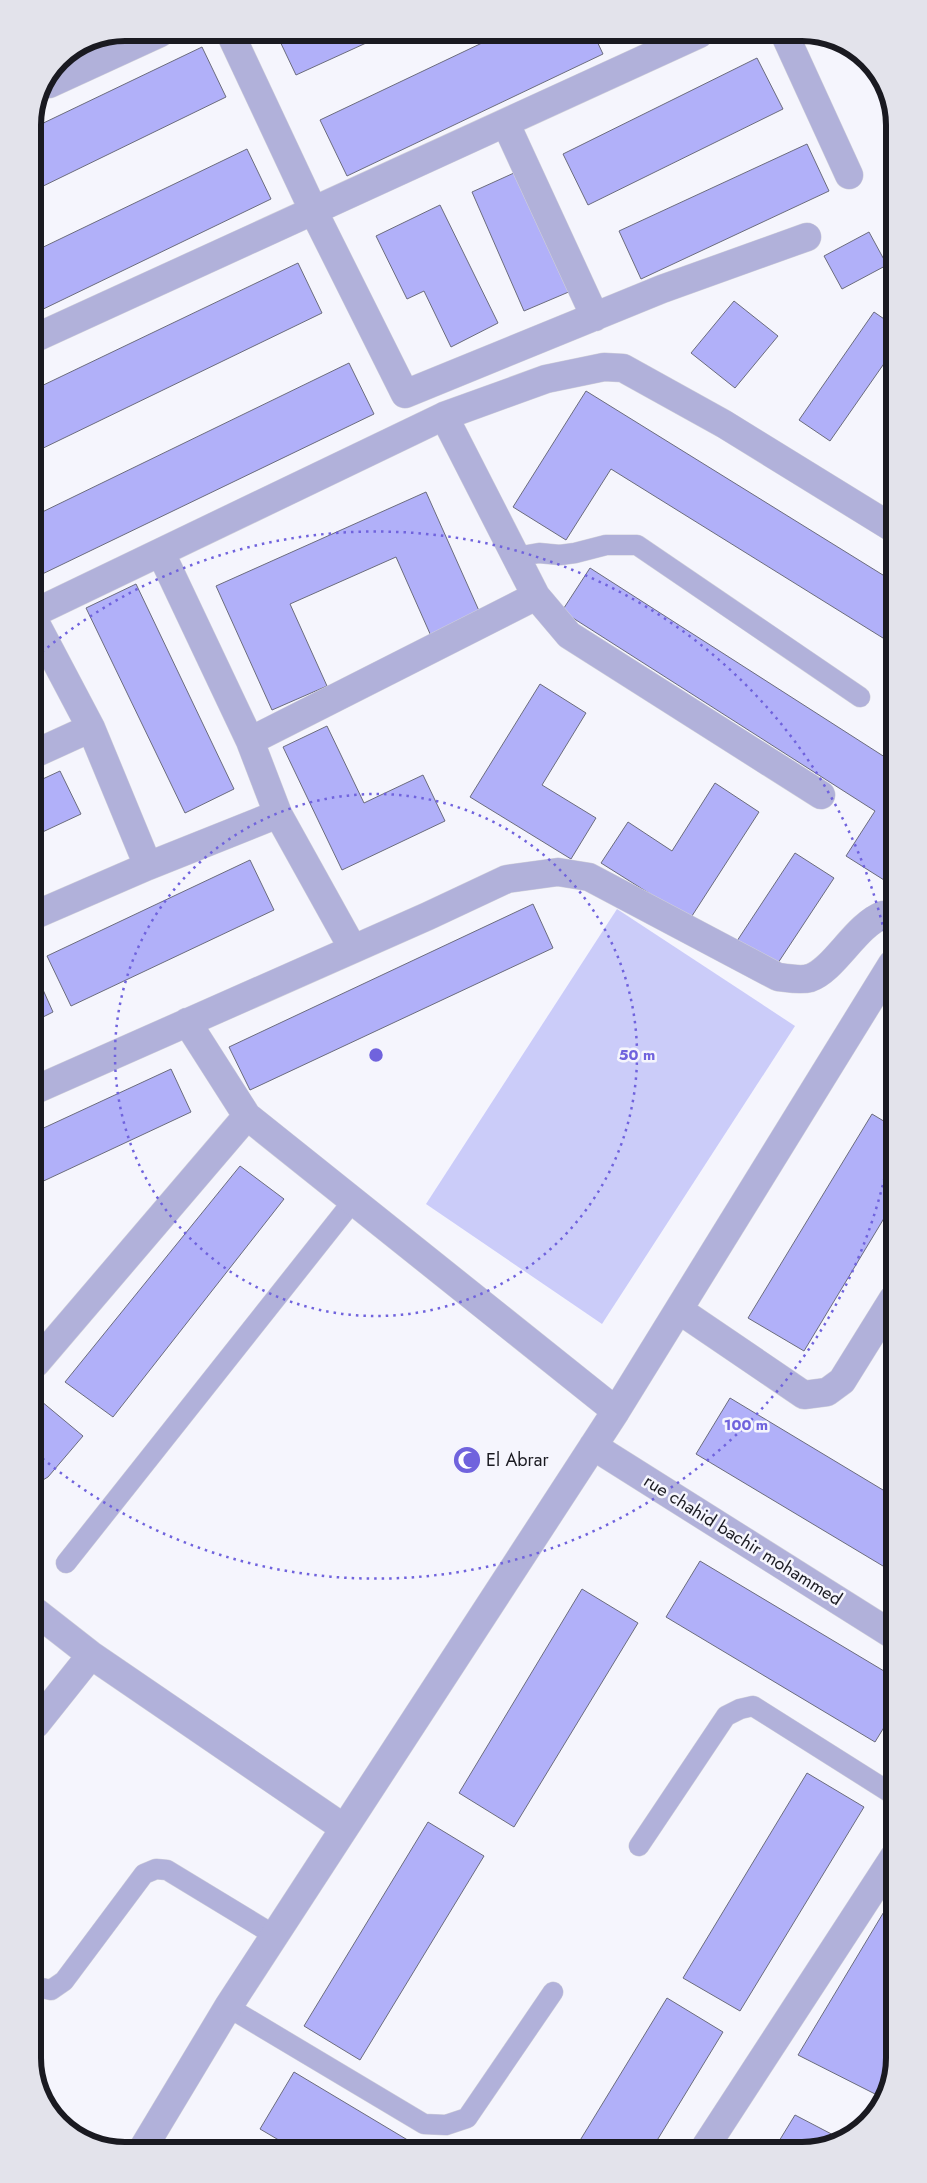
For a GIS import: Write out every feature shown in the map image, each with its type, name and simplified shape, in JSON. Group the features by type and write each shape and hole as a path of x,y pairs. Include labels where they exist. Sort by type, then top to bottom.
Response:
{"street":[{"path":"54,82 141,41"},
{"path":"234,41 314,212 405,394 662,289 807,237"},
{"path":"41,335 684,41"},
{"path":"788,41 849,175"},
{"path":"506,124 595,317"},
{"path":"41,610 444,416 546,379 604,367 622,368 724,424 886,524"},
{"path":"444,416 536,596 569,635 821,794"},
{"path":"161,553 250,741 278,814 353,950"},
{"path":"250,741 536,596"},
{"path":"41,634 90,728 148,866"},
{"path":"41,751 90,728"},
{"path":"41,912 148,866 278,814"},
{"path":"41,1087 353,950 507,879 558,872 589,877 778,977 794,979 809,978 820,972 871,921 883,915 886,916"},
{"path":"147,2142 274,1935 594,1446 886,974"},
{"path":"188,1022 248,1116 616,1411"},
{"path":"41,1357 248,1116"},
{"path":"679,1310 804,1395 827,1392 842,1381 886,1310"},
{"name":"rue chahid bachir mohammed","path":"594,1446 886,1630"},
{"path":"41,1616 92,1655 344,1828"},
{"path":"41,1718 92,1655"},
{"path":"709,2142 886,1869"}],"lane":[{"path":"516,557 539,553 560,555 606,545 637,545 860,697"},
{"path":"66,1563 353,1201"},
{"path":"639,1846 726,1716 740,1709 753,1706 886,1790"},
{"path":"41,1988 51,1990 64,1981 144,1874 156,1869 167,1870 274,1935"},
{"path":"228,2007 424,2124 446,2125 467,2118 553,1992"}],"shaded area":[{"path":"617,909 795,1026 602,1324 426,1204"}],"building":[{"path":"280,41 370,41 296,75"},
{"path":"486,41 597,41 603,54 347,176 320,120"},
{"path":"202,47 226,97 41,187 41,124"},
{"path":"757,58 783,109 588,205 563,154"},
{"path":"807,144 829,191 641,279 619,231"},
{"path":"247,149 271,199 41,310 41,248"},
{"path":"525,168 578,288 524,311 472,192"},
{"path":"440,205 498,323 451,347 424,291 407,299 376,236"},
{"path":"869,232 886,266 842,289 824,256"},
{"path":"298,263 322,313 41,449 41,386"},
{"path":"734,301 778,336 735,388 691,353"},
{"path":"874,312 886,320 886,361 830,441 799,420"},
{"path":"349,363 374,414 41,575 41,513"},
{"path":"586,391 886,577 886,640 611,469 566,540 513,507"},
{"path":"426,492 480,613 431,636 396,557 290,604 327,686 272,710 216,586"},
{"path":"590,568 886,758 886,877 884,880 846,856 875,811 562,611"},
{"path":"136,584 234,789 185,813 86,608"},
{"path":"540,684 586,713 542,785 596,818 571,859 470,797"},
{"path":"327,726 364,803 423,775 445,821 342,870 283,747"},
{"path":"60,771 81,814 41,833 41,780"},
{"path":"715,783 759,812 690,919 601,863 628,822 672,851"},
{"path":"795,853 834,878 774,969 735,944"},
{"path":"250,860 274,910 71,1006 47,956"},
{"path":"533,904 553,948 250,1090 229,1047"},
{"path":"41,985 53,1012 41,1018"},
{"path":"171,1069 191,1112 41,1182 41,1129"},
{"path":"872,1114 886,1122 886,1215 804,1351 748,1318"},
{"path":"240,1166 284,1199 113,1417 65,1382"},
{"path":"730,1398 886,1492 886,1568 696,1454"},
{"path":"41,1401 83,1436 48,1477 41,1481"},
{"path":"700,1561 886,1672 886,1724 875,1742 666,1617"},
{"path":"582,1589 638,1623 514,1827 459,1793"},
{"path":"807,1773 864,1807 740,2011 683,1978"},
{"path":"428,1822 484,1856 360,2060 304,2026"},
{"path":"886,1908 886,2057 881,2084 876,2095 798,2055"},
{"path":"667,1998 723,2032 656,2142 579,2142"},
{"path":"294,2072 411,2142 282,2142 260,2129"},
{"path":"795,2115 833,2135 812,2141 778,2142"}],"place":[{"name":"El Abrar","path":"467,1460"}]}
